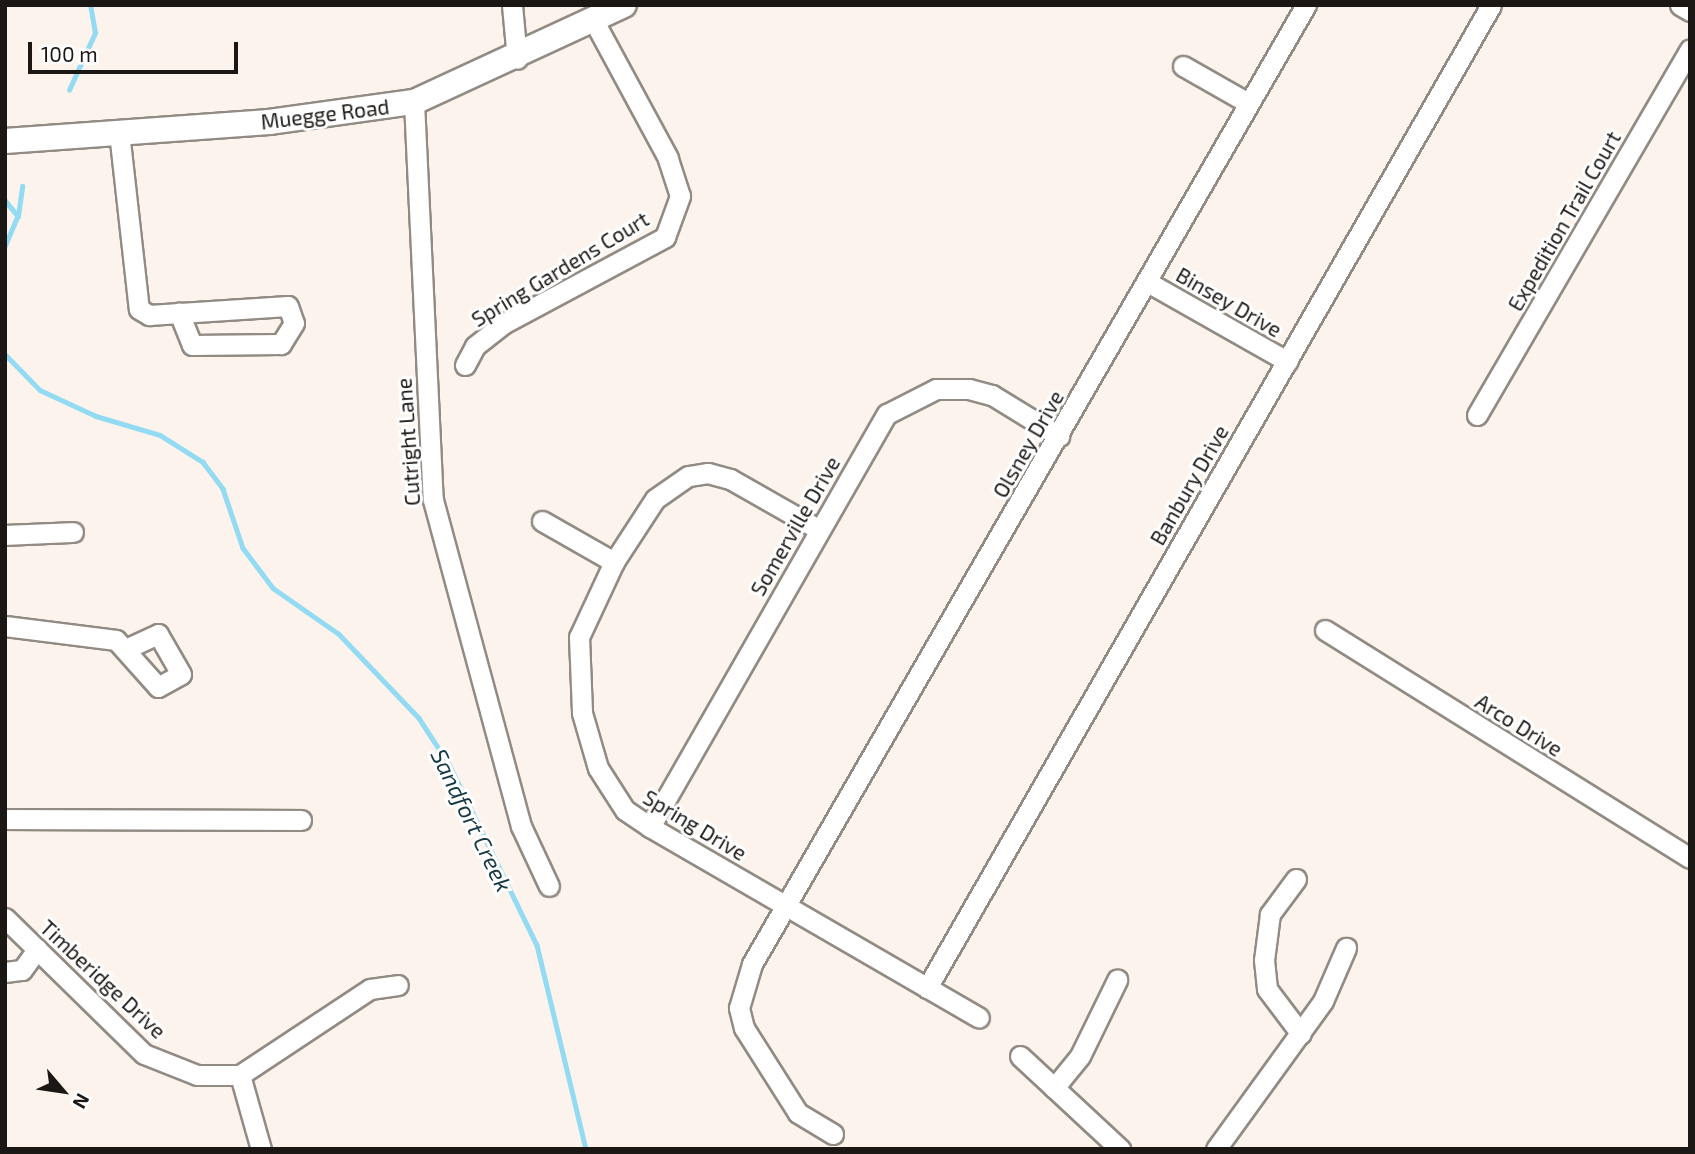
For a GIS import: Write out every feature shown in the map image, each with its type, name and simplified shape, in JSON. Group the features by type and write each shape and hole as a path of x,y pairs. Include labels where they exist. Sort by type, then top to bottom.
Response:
{"main road":[{"name":"Muegge Road","path":"5,141 414,102 517,59 624,5"}],"street":[{"path":"512,5 517,59"},
{"name":"Olsney Drive","path":"834,1134 798,1113 754,1046 739,1008 752,964 1149,283 1248,103 1306,5"},
{"name":"Banbury Drive","path":"927,988 1491,5"},
{"path":"1680,5 1690,11"},
{"name":"Spring Gardens Court","path":"464,365 475,346 503,324 665,237 680,196 668,158 594,21"},
{"name":"Expedition Trail Court","path":"1477,415 1690,50"},
{"path":"1183,66 1248,103"},
{"name":"Cutright Lane","path":"414,102 433,500 521,826 549,886"},
{"path":"119,132 136,303 149,315 179,313 288,306 294,323 281,344 192,345 179,313"},
{"name":"Binsey Drive","path":"1149,283 1287,361"},
{"name":"Somerville Drive","path":"650,827 818,530 887,414 917,396 955,388 992,395 1059,436"},
{"name":"Spring Drive","path":"818,530 730,479 688,476 654,499 614,562 579,637 582,713 606,788 650,827 979,1018"},
{"path":"542,521 614,562"},
{"path":"5,535 73,532"},
{"path":"5,626 116,640 128,648"},
{"name":"Arco Drive","path":"1325,630 1690,859"},
{"path":"5,819 301,820"},
{"path":"1296,879 1270,914 1265,960 1267,989 1301,1034"},
{"name":"Timberidge Drive","path":"5,918 145,1054 197,1075 240,1075"},
{"path":"1216,1149 1301,1034 1346,948"},
{"path":"5,972 22,970 37,949"},
{"path":"1054,1088 1080,1056 1117,980"},
{"path":"261,1149 240,1075 370,989 398,985"},
{"path":"1020,1056 1120,1149"}],"waterway":[{"path":"69,90 95,33 90,5"},
{"path":"18,216 22,186"},
{"name":"Sandfort Creek","path":"5,200 18,216 5,246"},
{"name":"Sandfort Creek","path":"5,354 40,390 96,416 160,435 203,462 223,489 243,548 273,588 339,634 419,718 450,766 537,945 586,1149"}]}
